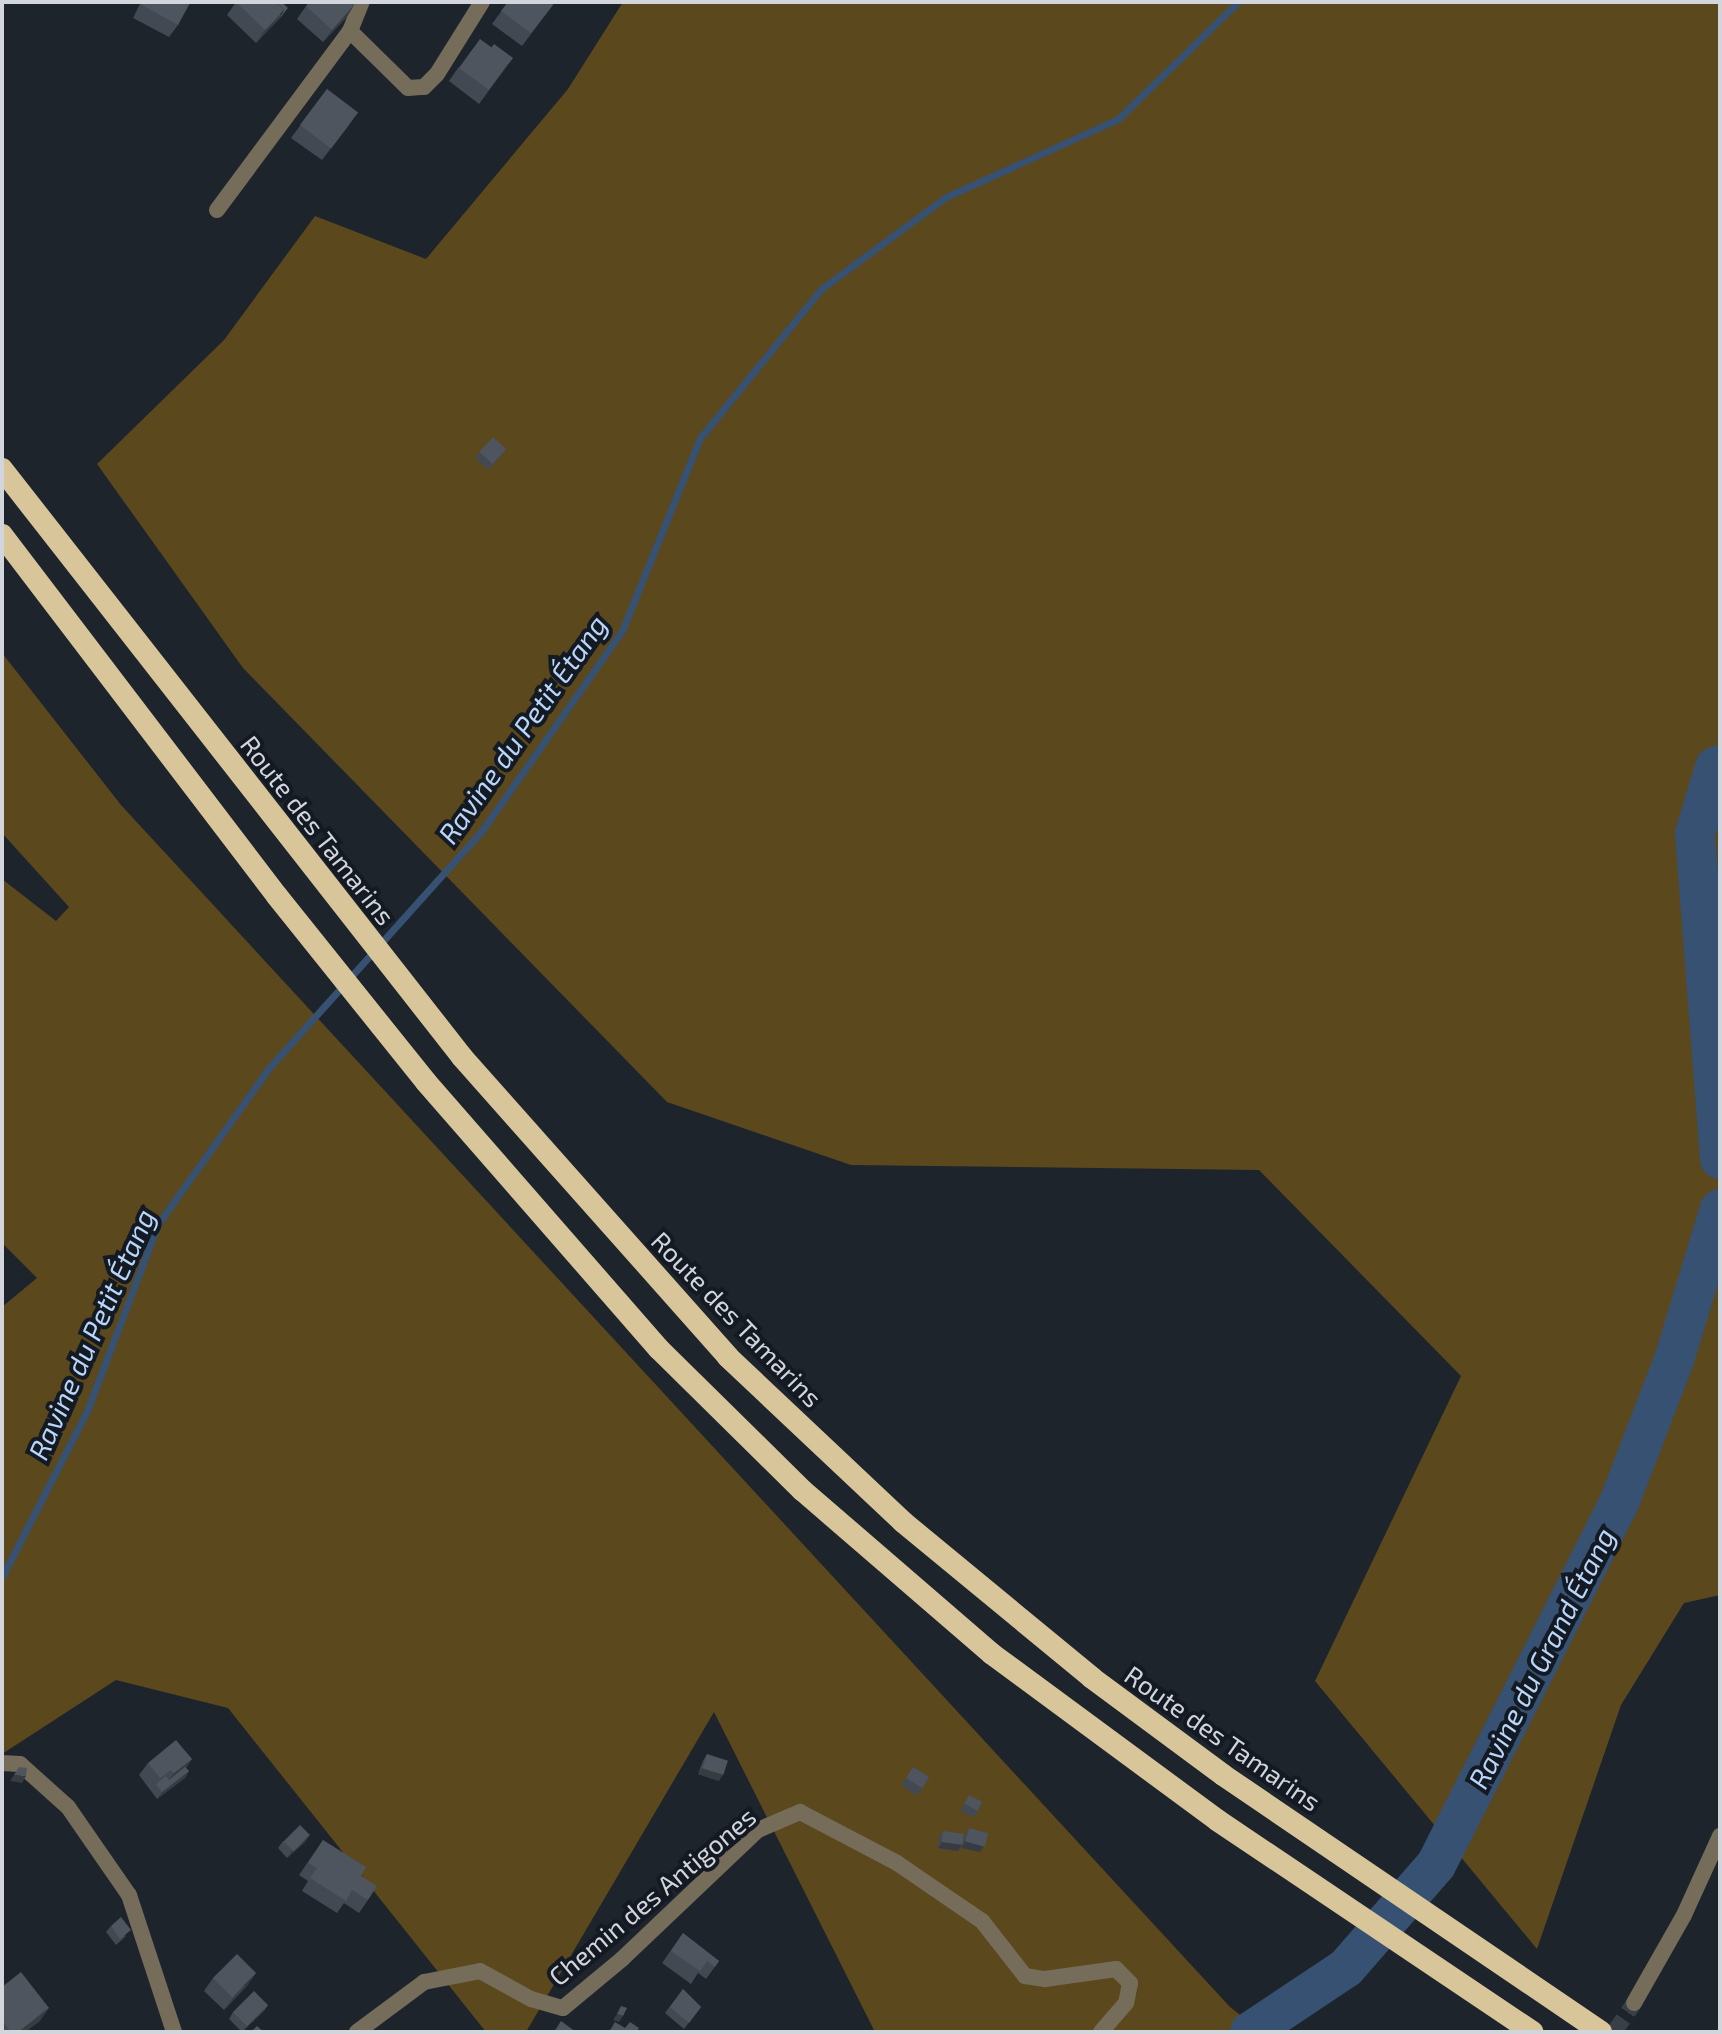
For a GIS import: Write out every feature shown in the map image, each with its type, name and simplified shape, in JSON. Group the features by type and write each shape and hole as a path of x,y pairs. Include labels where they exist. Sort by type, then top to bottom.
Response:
{"highway":[{"name":"Route des Tamarins","path":"2,469 462,1057 728,1357 903,1522 1092,1678 1223,1775 1601,2032"},
{"path":"2,535 277,896 426,1082 659,1349 802,1490 992,1654 1217,1820 1532,2032"}],"street":[{"path":"217,210 350,31 362,2"},
{"path":"350,31 408,88 424,87 437,74 482,2"},
{"path":"2,1763 20,1764 68,1807 129,1895 174,2032"},
{"name":"Chemin des Antigones","path":"357,2032 424,1982 480,1971 531,1999 563,2008 622,1959 758,1830 800,1812 897,1863 982,1921 1025,1976 1045,1979 1116,1969 1130,1983 1126,2003 1101,2032"},
{"path":"1634,2003 1684,1915 1720,1836"}],"shaded area":[{"path":"623,2 1720,2 1720,1595 1684,1603 1621,1705 1537,1949 1315,1681 1461,1376 1259,1170 851,1165 667,1102 243,668 97,464 224,340 315,216 426,259 568,89"},
{"path":"2,653 121,805 1230,2007 1262,2032 875,2032 714,1712 526,2032 486,2032 228,1708 116,1680 2,1754 2,1307 37,1278 2,1243 2,879 56,921 69,907 2,833"}],"building":[{"path":"143,2 190,3 178,25 142,5"},
{"path":"236,2 276,2 284,10 265,30"},
{"path":"276,2 282,2 288,8 280,17 284,10"},
{"path":"310,2 355,2 332,30 306,6"},
{"path":"508,2 549,2 553,5 531,33 501,11"},
{"path":"480,39 510,61 489,90 459,68"},
{"path":"494,44 513,58 505,68 510,61 491,48"},
{"path":"327,89 358,112 331,148 300,125"},
{"path":"493,437 506,449 493,464 479,452"},
{"path":"176,1740 192,1759 174,1773 171,1770 160,1778 148,1763"},
{"path":"707,1754 728,1761 723,1775 702,1768"},
{"path":"19,1767 27,1768 26,1776 14,1775"},
{"path":"185,1767 189,1771 162,1792 156,1784 166,1776 169,1780"},
{"path":"913,1767 929,1777 922,1788 906,1778"},
{"path":"969,1795 982,1802 978,1811 964,1804"},
{"path":"300,1825 310,1835 294,1851 284,1841"},
{"path":"969,1828 988,1833 985,1847 965,1842"},
{"path":"943,1831 964,1834 962,1845 941,1842"},
{"path":"323,1840 366,1867 361,1876 377,1886 368,1900 352,1890 346,1901 310,1878 317,1868 308,1863"},
{"path":"121,1917 131,1930 120,1939 111,1926"},
{"path":"683,1933 719,1961 715,1967 707,1961 700,1971 671,1951"},
{"path":"237,1954 256,1973 232,1997 213,1978"},
{"path":"21,1972 49,2008 18,2032 11,2032 2,2020 2,1987"},
{"path":"683,1989 701,2007 689,2023 670,2007"},
{"path":"254,1991 268,2005 247,2026 233,2012"},
{"path":"621,2006 627,2008 623,2016 617,2014"},
{"path":"561,2021 576,2032 554,2032"},
{"path":"615,2022 625,2028 630,2022 639,2028 636,2032 609,2032"}],"waterway":[{"name":"Ravine du Petit Étang","path":"2,1577 87,1411 158,1224 268,1069 481,832 622,631 700,438 821,289 946,197 1118,119 1238,2"},
{"name":"Ravine du Grand Étang","path":"1720,765 1715,767 1695,834 1720,1159"},
{"name":"Ravine du Grand Étang","path":"1250,2032 1346,1968 1436,1865 1619,1503 1674,1360 1720,1209"}],"tunnel":[{"path":"1614,2032 1634,2003"}]}
